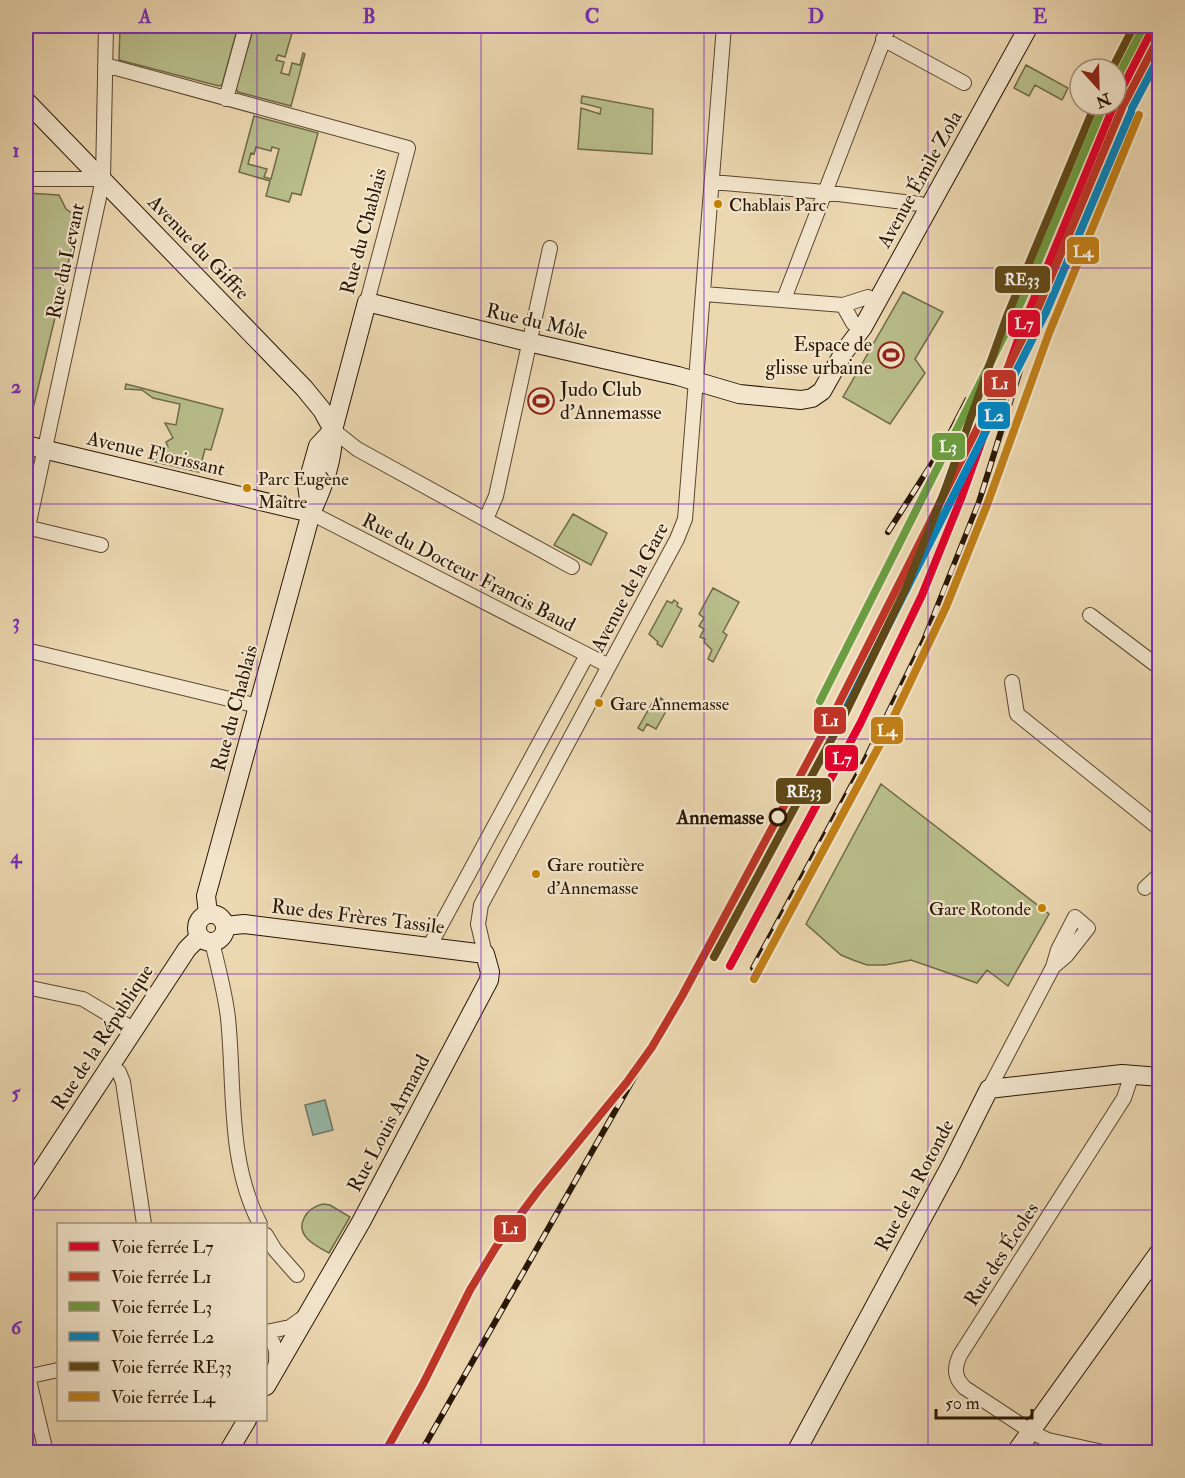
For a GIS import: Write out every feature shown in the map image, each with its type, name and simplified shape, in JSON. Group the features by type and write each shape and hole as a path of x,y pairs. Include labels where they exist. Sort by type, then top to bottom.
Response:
{"street":[{"name":"Rue du Levant","path":"101,545 27,527 103,179 106,26"},
{"path":"105,66 226,99 246,26"},
{"name":"Avenue de la Gare","path":"485,954 478,924 481,905 684,524 724,26"},
{"path":"784,299 889,26"},
{"name":"Avenue Émile Zola","path":"855,330 868,297 1018,26"},
{"name":"Avenue Émile Zola","path":"806,404 823,398 829,381 855,330 1029,26"},
{"path":"884,39 964,83"},
{"name":"Rue du Chablais","path":"208,914 206,896 311,513 321,492 332,455 333,430 408,148 226,99"},
{"name":"Avenue du Giffre","path":"26,101 304,388 326,415 333,430"},
{"path":"26,179 103,179"},
{"path":"712,182 920,204"},
{"path":"486,519 496,496 550,248"},
{"path":"704,294 843,305 859,302 868,297"},
{"name":"Rue du Môle","path":"367,302 697,381 739,394 806,404"},
{"path":"843,305 855,330"},
{"path":"333,430 357,449 572,567"},
{"name":"Avenue Florissant","path":"26,445 311,513"},
{"name":"Rue du Docteur Francis Baud","path":"311,513 609,666"},
{"path":"1090,615 1160,668"},
{"path":"26,650 258,706"},
{"path":"433,948 541,752 539,741 587,654"},
{"path":"1012,682 1017,714 1160,829"},
{"path":"1145,888 1160,874"},
{"path":"206,939 222,937 225,926 219,916 208,914 201,918 197,923 197,930 206,939 227,1011 239,1166 247,1195 260,1223"},
{"name":"Rue des Frères Tassile","path":"225,926 244,924 485,954"},
{"name":"Rue de la République","path":"26,1194 187,949 206,939"},
{"name":"Rue Louis Armand","path":"270,1378 361,1222 489,980 490,972 485,954"},
{"path":"989,1089 1053,967"},
{"path":"26,987 83,999 134,1029"},
{"path":"110,1065 119,1072 123,1082 144,1223"},
{"path":"989,1089 1132,1074 1160,1077"},
{"name":"Rue des Écoles","path":"1031,1432 965,1388 957,1378 956,1365 960,1355 1124,1098 1132,1074"},
{"name":"Rue de la Rotonde","path":"796,1452 989,1089"},
{"path":"267,1237 275,1250 297,1275"},
{"path":"1016,1452 1160,1251"},
{"path":"1142,1275 1160,1267"},
{"path":"267,1333 290,1327 308,1312"},
{"path":"267,1334 276,1350 270,1378"},
{"path":"46,1452 27,1377 57,1370"},
{"path":"228,1452 246,1421"},
{"path":"1031,1432 1048,1440 1103,1452"}],"green space":[{"path":"120,26 238,26 222,85 219,86 119,60"},
{"path":"254,26 294,26 285,57 278,55 276,60 284,62 281,73 289,75 292,63 300,65 303,53 305,54 291,106 238,92 236,89"},
{"path":"1026,65 1068,88 1062,100 1035,85 1029,96 1014,88"},
{"path":"582,96 653,109 652,154 578,149 581,108 600,114 601,108 581,103"},
{"path":"254,116 318,133 301,195 292,193 289,202 266,196 270,181 239,172","holes":["256,147 271,151 272,147 279,149 271,179 264,177 267,169 248,164 251,153 254,154"]},
{"path":"26,193 59,195 66,209 79,218 31,417 26,425"},
{"name":"Espace de glisse urbaine","path":"903,292 943,312 915,359 925,373 890,424 843,397"},
{"path":"126,384 223,409 211,450 205,449 199,472 151,461 153,454 157,455 168,447 166,442 173,438 165,423 176,425 180,404 153,398 142,390 125,389"},
{"path":"573,514 607,533 591,565 554,545"},
{"path":"713,588 739,602 723,632 727,635 713,662 708,659 712,650 704,642 705,639 700,637 704,629 699,626 704,618 699,614"},
{"path":"674,600 682,609 662,647 649,634 667,601 672,603"},
{"path":"655,698 659,701 661,698 669,706 656,729 647,724 643,731 638,728"},
{"path":"881,784 1049,914 1008,986 987,970 977,983 911,960 885,965 867,965 841,955 806,924"},
{"path":"323,1204 330,1205 350,1217 329,1253 308,1240 302,1230 307,1213"}],"shaded area":[{"path":"325,1100 333,1130 313,1135 305,1105"}],"railway":[{"path":"753,968 861,768 924,640 979,502 1023,361 1049,288 1124,102 1160,30"},
{"path":"999,330 1106,117"},
{"path":"888,532 945,443 967,400"},
{"path":"421,1452 676,1004 910,570 937,510 966,428"}],"rail line":[{"name":"RE33","path":"1118,57 1134,26"},
{"name":"L3","path":"1128,57 1144,26"},
{"name":"L7","path":"1128,77 1154,26"},
{"name":"L1","path":"1128,96 1160,35"},
{"name":"L2","path":"1132,108 1160,55"},
{"name":"L2","path":"844,713 1046,312 1131,112"},
{"name":"L4","path":"754,979 884,737 946,607 987,505 1049,333 1139,115"},
{"name":"RE33","path":"714,957 844,716 906,588 945,490 1007,316 1090,117"},
{"name":"L3","path":"820,701 1022,300 1099,117"},
{"name":"L7","path":"730,966 860,724 922,595 962,496 1024,323 1109,117"},
{"name":"L1","path":"385,1452 423,1384 470,1290 496,1247 538,1191 627,1082 652,1047 682,996 836,709 1038,308 1118,117"}],"place":[{"name":"Chablais Parc","path":"718,204"},
{"name":"Espace de glisse urbaine","path":"891,355"},
{"name":"Judo Club d'Annemasse","path":"541,401"},
{"name":"Parc Eugène Maître","path":"247,488"},
{"name":"Gare Annemasse","path":"599,703"},
{"name":"Annemasse","path":"778,817"},
{"name":"Gare routière d'Annemasse","path":"536,874"},
{"name":"Gare Rotonde","path":"1042,908"}]}
